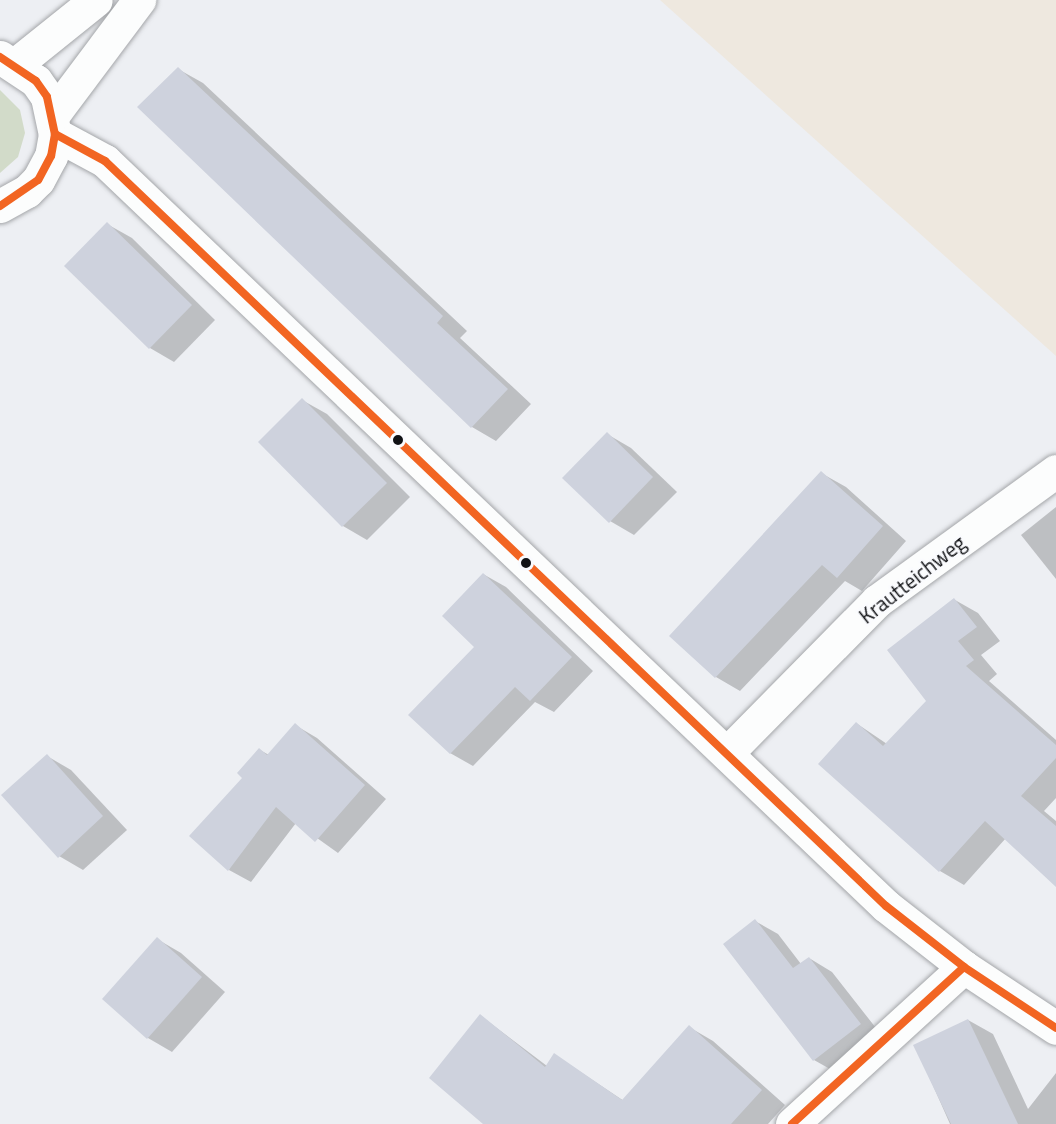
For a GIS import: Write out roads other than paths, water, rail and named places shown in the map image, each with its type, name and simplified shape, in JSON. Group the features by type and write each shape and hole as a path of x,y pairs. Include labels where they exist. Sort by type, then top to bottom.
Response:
{"street":[{"path":"0,206 20,196 38,180 51,156 54,124 36,81 8,61 96,0"},
{"path":"54,124 139,0"},
{"path":"54,124 105,161 728,752 886,906 964,967 1056,1028"},
{"name":"Krautteichweg","path":"728,752 877,601 1056,471"},
{"path":"792,1124 964,967"}]}
